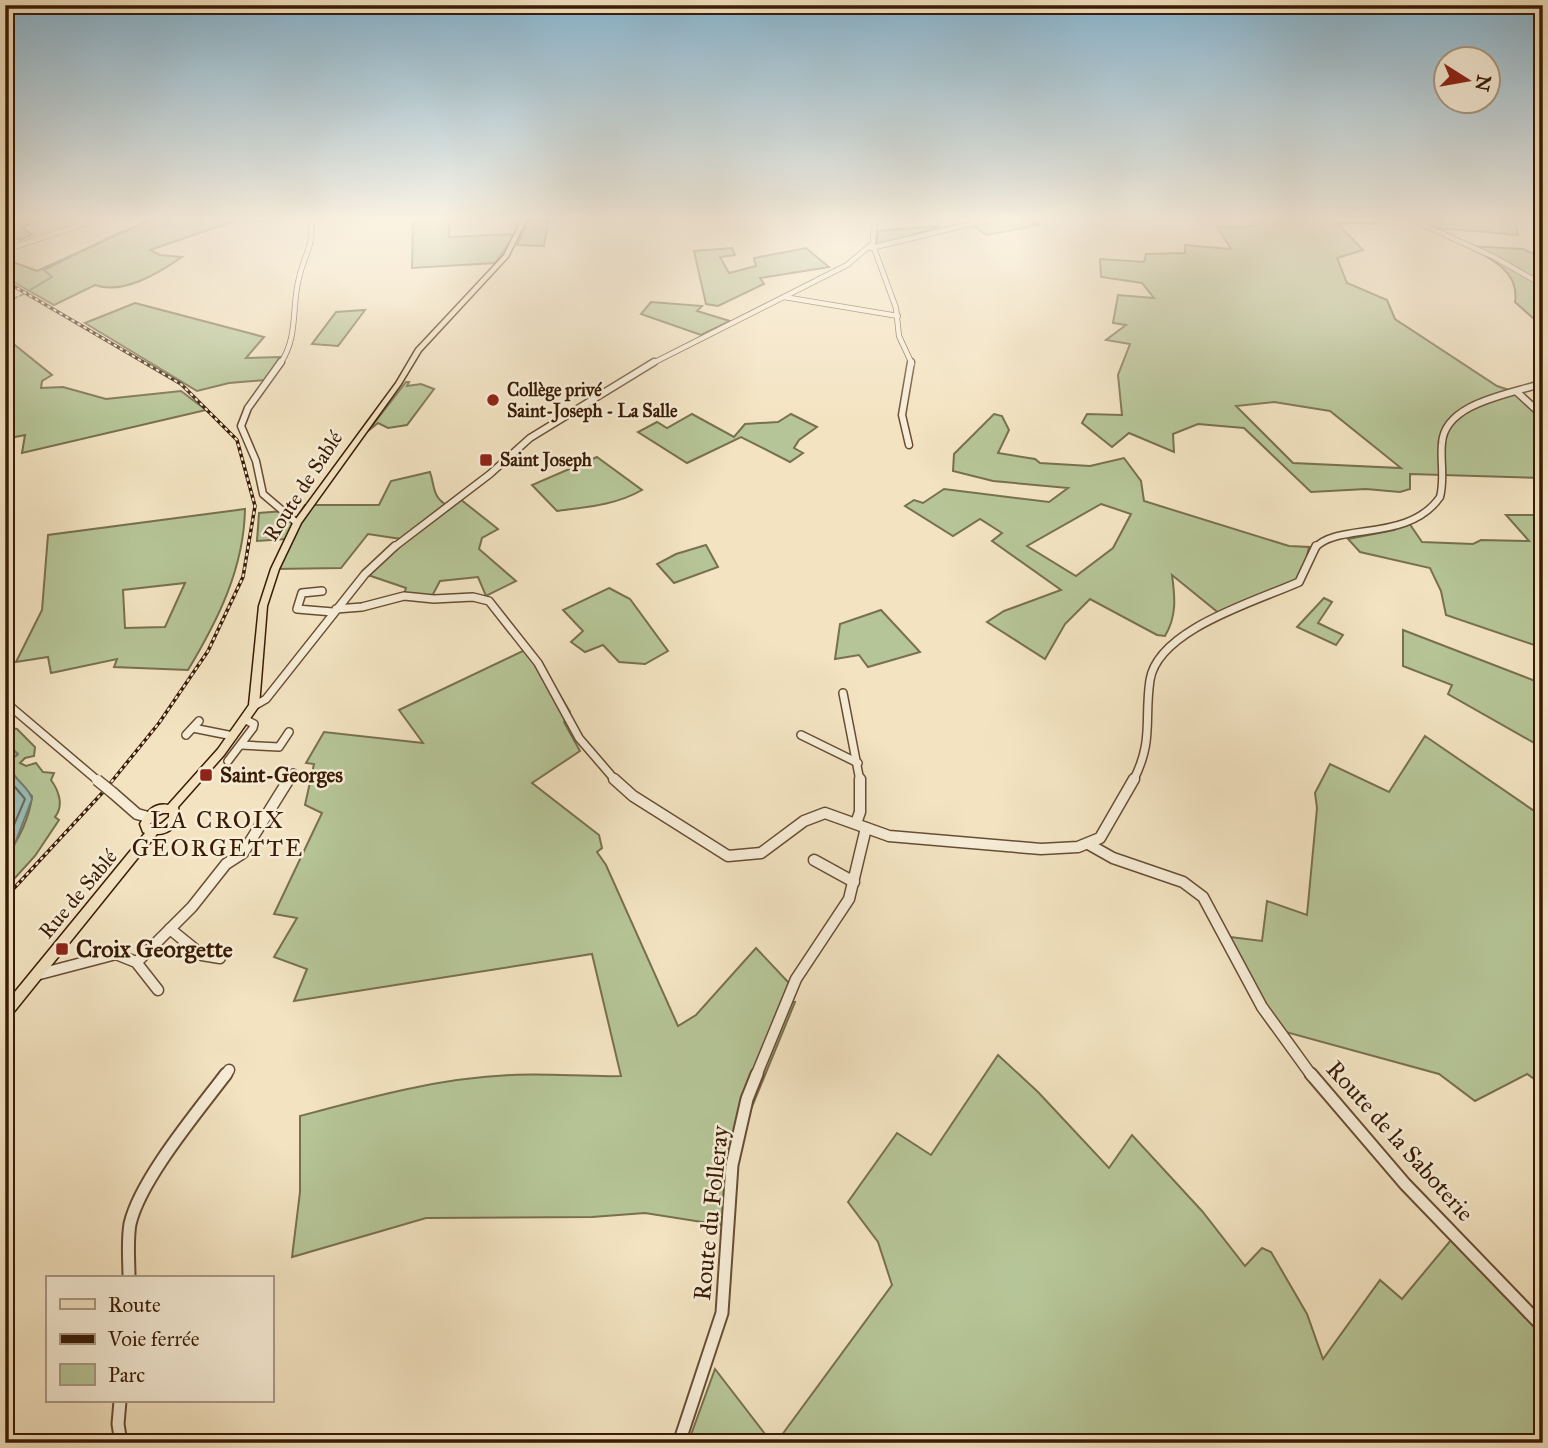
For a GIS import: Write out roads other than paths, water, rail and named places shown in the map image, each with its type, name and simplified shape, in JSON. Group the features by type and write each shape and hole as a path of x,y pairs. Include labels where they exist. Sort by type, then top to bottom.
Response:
{"main road":[{"name":"Route de Sablé","path":"171,808 233,736 254,706 264,606 275,569 297,523 403,376 429,335 478,285"},
{"path":"153,831 145,827 148,817 156,810 171,808"},
{"name":"Rue de Sablé","path":"5,1014 153,831 168,827 174,820 176,812 171,808"}],"street":[{"path":"297,523 263,494 256,461 241,426 246,412 285,358 297,327 298,285"},
{"path":"254,706 266,699 365,574 402,540 477,484 547,426 636,370 810,285"},
{"path":"886,285 898,316 899,337 912,364 902,415 909,445"},
{"path":"785,297 898,316"},
{"path":"323,592 302,593 297,609 334,610 362,607 404,596 433,599 473,597 489,601 538,663 579,738 608,774 633,796 728,856 742,858 769,851 816,814 834,814 907,838 952,838 1056,849 1090,845 1100,838 1141,766 1149,736 1151,676 1162,654 1192,632 1299,582 1309,572 1312,550 1318,544 1400,525 1435,505 1442,494 1443,438 1448,423 1467,410 1543,383"},
{"path":"1517,392 1543,416"},
{"name":"Route du Folleray","path":"679,1443 722,1313 732,1166 747,1099 796,979 843,909 854,882 861,837 858,763 853,724 843,693"},
{"path":"7,704 137,814 148,817"},
{"path":"228,761 255,726 246,720"},
{"path":"186,735 196,724 233,736"},
{"path":"241,745 279,747 289,732"},
{"path":"801,735 858,763"},
{"path":"137,962 192,907 226,864 246,848 293,773"},
{"name":"Route de la Saboterie","path":"1090,845 1108,856 1173,875 1196,891 1210,906 1238,965 1276,1029 1342,1115 1543,1327"},
{"path":"814,860 854,882"},
{"path":"170,929 202,955 220,958"},
{"path":"36,975 116,954 129,956 137,962 158,990"},
{"path":"129,1276 130,1225 136,1208 172,1144 229,1070"},
{"path":"120,1402 118,1424 121,1443"}],"water":[{"path":"5,742 18,754 10,760 11,767 32,799 14,846 5,855"}],"waterway":[{"path":"20,296 39,285"},
{"path":"5,304 17,297"}],"railway":[{"path":"5,898 104,791 159,723 208,651 243,577 255,506 237,440 181,384 11,285"}],"place":[{"name":"Collège privé Saint-Joseph - La Salle","path":"493,400"},
{"name":"Saint Joseph","path":"486,460"},
{"name":"Saint-Georges","path":"206,775"},
{"name":"Croix Georgette","path":"62,949"}],"district":[{"name":"LA CROIX GEORGETTE","path":"218,834"}]}
